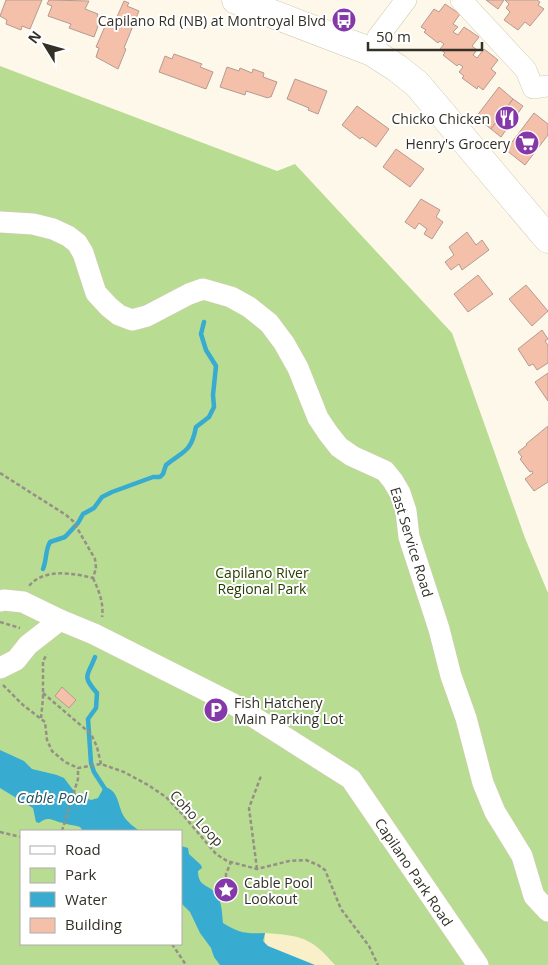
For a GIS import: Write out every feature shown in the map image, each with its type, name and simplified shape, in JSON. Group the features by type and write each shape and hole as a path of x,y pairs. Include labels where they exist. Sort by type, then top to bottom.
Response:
{"main road":[{"path":"236,0 372,52 417,84 548,239"}],"street":[{"path":"372,52 378,37 406,0"},
{"path":"461,0 526,70 533,88 548,86"},
{"name":"East Service Road","path":"0,222 33,224 53,229 68,236 83,253 96,293 108,307 119,315 132,320 147,316 189,294 203,289 231,297 249,307 268,323 284,343 298,368 318,418 328,433 352,456 385,471 393,480 400,493 406,511 409,537 439,629 451,676 466,718 483,783 495,812 522,856 534,896 548,910"},
{"path":"0,602 4,600 23,602 94,634"},
{"path":"1,672 16,660 28,645 60,620"},
{"name":"Capilano Park Road","path":"94,634 233,704 351,779 478,965"}],"path":[{"path":"0,473 20,484 29,493 73,521 95,559 96,568 93,578 100,592 103,609 100,626 94,634"},
{"path":"30,585 45,576 59,574 77,574 93,578"},
{"path":"0,622 22,628"},
{"path":"41,718 43,661 51,647"},
{"path":"1,672 2,684 44,722 47,740 52,751 66,762 78,768 78,779 62,830"},
{"path":"43,693 92,737 100,764"},
{"name":"Coho Loop","path":"78,768 100,764 111,767 166,797 184,815 216,854 231,862 257,869 289,861 306,860 318,864 325,870 330,879 341,909 368,946 378,965"},
{"path":"257,869 249,808 261,776"},
{"path":"0,832 20,836"},
{"path":"226,890 226,874 231,862"},
{"path":"173,945 186,965"}],"green space":[{"name":"Capilano River Regional Park","path":"0,66 277,171 295,164 452,333 525,538 548,593 548,965 0,965"}],"sand":[{"path":"265,933 288,935 304,939 319,948 335,965 263,965"}],"water":[{"name":"Cable Pool","path":"0,750 24,761 32,769 64,778 77,795 91,800 98,798 104,787 109,788 115,794 125,818 139,830 82,830 80,827 51,819 45,819 39,823 36,822 33,808 0,788"},
{"path":"182,846 188,848 189,854 201,865 202,868 198,871 202,883 219,898 223,923 243,932 265,933 263,941 268,946 315,965 220,965 200,933 190,912 182,904"}],"building":[{"path":"6,0 42,0 30,29 22,26 21,30 6,24 7,20 0,16"},
{"path":"49,0 89,1 85,9 98,14 97,16 101,18 94,37 69,28 71,24 48,16 52,6 47,4"},
{"path":"486,0 504,0 498,9"},
{"path":"505,0 537,0 540,2 538,5 544,9 530,26 525,22 518,30 504,20 510,12 506,8 509,4"},
{"path":"124,1 129,3 127,6 139,11 124,48 126,49 118,69 96,57 99,48 96,47 106,24 113,26"},
{"path":"445,4 460,14 453,24 458,27 453,32 458,35 464,27 479,37 472,46 477,50 473,55 477,58 484,49 498,60 491,69 496,73 483,90 478,86 477,89 462,78 464,76 459,72 463,67 459,64 457,66 443,55 445,53 440,49 444,44 440,41 438,43 424,32 426,30 421,27 434,9 439,12"},
{"path":"174,54 202,64 200,67 213,72 206,89 159,72 165,56 172,59"},
{"path":"227,67 239,71 240,68 252,73 253,69 264,73 263,77 277,82 271,97 268,98 246,91 245,95 220,87"},
{"path":"295,79 327,91 318,114 287,99"},
{"path":"499,87 513,99 491,129 476,117"},
{"name":"Chicko Chicken","path":"513,99 523,106 501,137 491,129"},
{"path":"357,106 389,129 376,147 362,137 360,139 342,125"},
{"name":"Henry's Grocery","path":"534,113 548,124 548,135 525,165 506,150"},
{"path":"396,149 424,169 410,187 383,167"},
{"path":"421,199 440,210 436,217 443,222 432,239 424,234 427,229 419,223 415,229 405,222"},
{"path":"467,232 476,245 482,240 489,250 462,270 459,264 451,270 445,262 454,255 449,247"},
{"path":"478,275 493,294 468,312 454,294"},
{"path":"526,285 548,311 532,326 509,299"},
{"path":"542,330 548,339 545,341 548,345 548,363 537,370 533,364 529,366 518,349"},
{"path":"548,373 548,401 535,382"},
{"path":"548,426 548,482 534,491 525,479 533,473 532,471 530,472 520,459 522,457 518,452"},
{"path":"62,687 76,700 69,708 55,696"}],"waterway":[{"path":"43,569 50,542 65,537 78,523 83,514 94,508 102,497 153,477 160,477 166,465 189,447 196,427 209,417 214,407 213,395 216,366 206,350 201,334 204,322"},
{"path":"95,657 87,675 87,679 97,693 96,708 88,719 91,763 94,772 107,792"}],"place":[{"name":"Capilano Rd (NB) at Montroyal Blvd","path":"344,20"},
{"name":"Chicko Chicken","path":"507,118"},
{"name":"Henry's Grocery","path":"527,143"},
{"name":"Fish Hatchery Main Parking Lot","path":"216,710"},
{"name":"Cable Pool Lookout","path":"226,890"}]}
